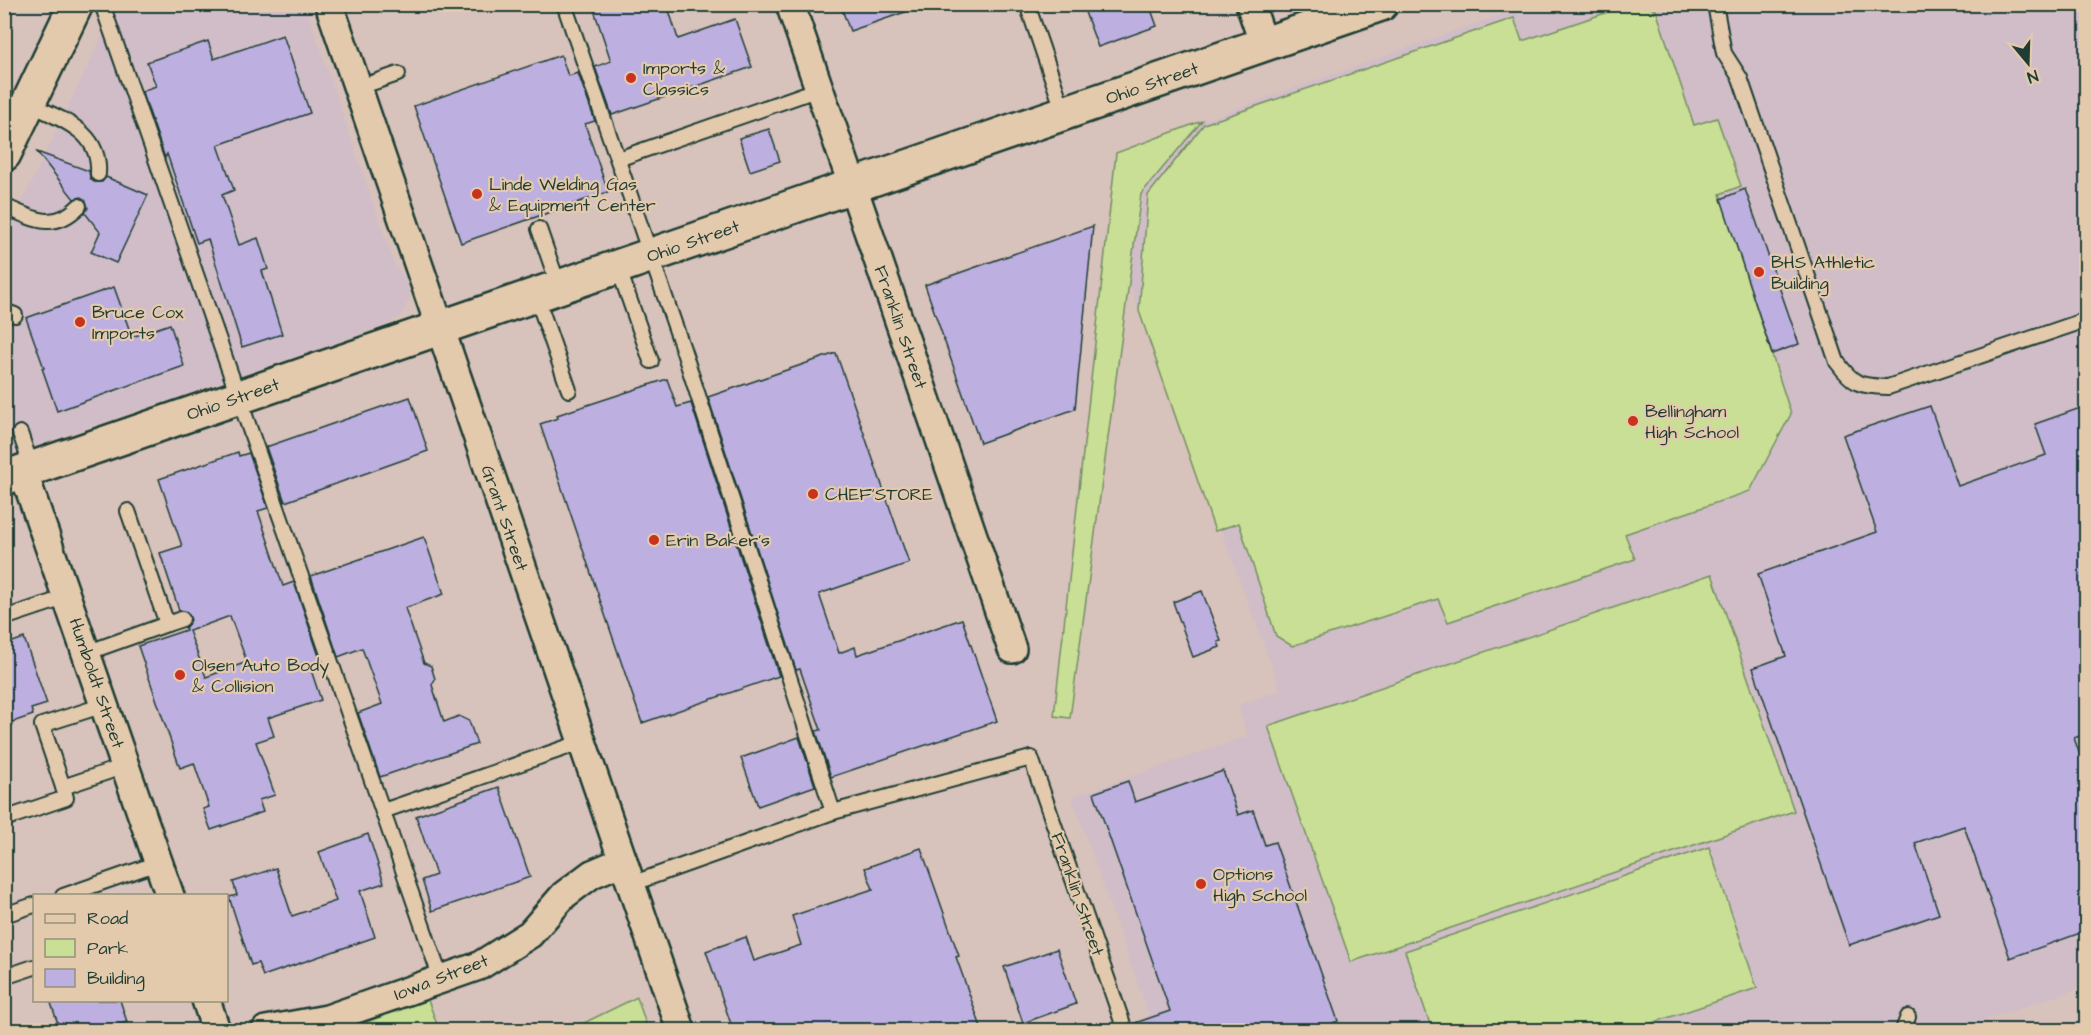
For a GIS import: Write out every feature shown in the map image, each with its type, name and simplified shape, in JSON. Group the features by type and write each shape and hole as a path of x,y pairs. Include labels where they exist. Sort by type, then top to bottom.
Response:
{"street":[{"path":"4,154 76,4"},
{"name":"Grant Street","path":"329,4 681,1030"},
{"name":"Franklin Street","path":"790,4 1012,649"},
{"path":"1250,4 1264,45"},
{"name":"Ohio Street","path":"20,473 1377,5"},
{"name":"Humboldt Street","path":"20,473 67,597 169,894"},
{"name":"Iowa Street","path":"266,1030 327,1019 479,966 530,934 564,895 592,874 627,872"},
{"path":"207,1002 216,1030"}],"lane":[{"path":"102,4 441,979"},
{"path":"564,4 651,256 833,812 627,872"},
{"path":"1027,4 1064,114"},
{"path":"1716,10 1724,53 1740,78 1837,362 1849,379 1867,386 1888,387 2086,320"},
{"path":"357,88 398,74"},
{"path":"618,159 819,89"},
{"path":"28,104 84,133 96,151 99,162 98,174"},
{"path":"4,206 33,219 48,222 71,215 80,206"},
{"path":"538,229 547,291 569,390"},
{"path":"618,267 651,361"},
{"path":"20,433 20,473"},
{"path":"128,511 167,624"},
{"path":"4,618 67,597"},
{"path":"86,653 182,619"},
{"path":"4,819 66,798 42,725 104,705"},
{"path":"383,811 582,742"},
{"name":"Franklin Street","path":"833,812 1031,758 1125,1030"},
{"path":"63,787 125,766"},
{"path":"69,894 158,863"},
{"path":"4,915 33,905"},
{"path":"4,977 33,967"}],"shaded area":[{"path":"117,5 305,5 395,267 406,279 410,297 401,316 382,327 5,456 4,240"},
{"name":"Bellingham High School","path":"1528,5 2086,5 2086,986 1957,1030 1154,1030 1072,797 1248,736 1238,705 1281,690 1129,284 1141,194 1202,121"}],"green space":[{"path":"1629,5 1642,5 1656,10 1694,125 1717,118 1741,186 1720,194 1791,414 1750,491 1625,534 1635,559 1448,622 1438,599 1292,646 1276,636 1239,523 1215,531 1139,311 1148,195 1204,124 1514,18 1522,41"},
{"path":"1202,121 1141,194 1070,718 1054,716 1116,153"},
{"path":"1712,574 1794,811 1351,962 1268,726"},
{"path":"1709,847 1757,988 1631,1030 1432,1030 1405,951"},
{"path":"637,997 648,1030 555,1030 584,1023"},
{"path":"428,1000 439,1030 344,1030"}],"building":[{"path":"592,4 667,4 678,39 735,19 752,67 612,115 595,67 611,61"},
{"path":"840,4 916,4 917,8 850,31"},
{"path":"1082,4 1149,4 1157,26 1098,47"},
{"path":"283,35 310,113 218,145 234,190 222,195 239,245 258,238 268,269 262,271 282,334 242,347 208,239 197,243 167,154 165,158 142,91 156,86 147,62 208,41 214,59"},
{"path":"561,55 568,76 578,73 595,121 585,124 608,192 461,243 414,106"},
{"path":"769,129 780,161 750,171 739,138"},
{"path":"37,152 89,171 90,178 94,182 102,182 106,177 148,195 116,263 91,252 100,232 85,213 88,208 86,201 81,197 74,199"},
{"name":"BHS Athletic Building","path":"1745,189 1799,344 1772,354 1721,199"},
{"path":"1093,226 1075,409 980,443 925,285"},
{"path":"114,287 132,337 170,324 184,366 57,411 26,318"},
{"path":"836,353 909,563 819,594 839,653 855,647 857,655 962,619 997,721 831,777 816,731 821,730 800,669 796,670 708,397"},
{"path":"667,379 677,407 691,403 779,676 642,723 540,424 558,418 557,415"},
{"path":"410,397 428,451 285,502 266,447"},
{"path":"1930,406 1958,486 2046,455 2035,424 2086,406 2086,734 2074,738 2086,772 2086,931 2010,958 1964,826 1915,843 1939,914 1849,945 1753,668 1786,656 1758,574 1877,532 1843,435"},
{"path":"238,452 239,456 249,453 268,508 258,511 283,586 294,582 321,662 310,667 321,700 268,718 274,736 256,742 275,795 259,800 263,812 211,830 203,809 209,807 194,763 180,768 138,646 186,630 191,620 187,612 179,610 160,553 182,546 159,479","holes":["230,616 247,662 206,677 189,631"]},
{"path":"424,537 444,594 405,608 424,663 431,666 435,679 432,685 444,722 459,716 469,721 477,744 380,777 358,713 382,704 362,648 338,657 311,576"},
{"path":"1202,591 1221,641 1218,642 1220,647 1193,657 1173,602"},
{"path":"24,638 47,704 31,709 33,715 4,725 4,645"},
{"path":"799,737 815,786 758,806 741,758"},
{"name":"Options High School","path":"1223,771 1238,815 1253,810 1265,845 1275,842 1338,1021 1328,1025 1330,1030 1134,1030 1132,1024 1170,1011 1094,793 1128,781 1135,802"},
{"path":"499,787 530,877 432,911 422,880 436,875 416,816"},
{"path":"368,834 384,883 360,891 375,937 263,976 258,963 251,965 229,897 237,895 233,882 276,868 292,916 336,901 319,852"},
{"path":"921,848 982,1030 733,1030 706,951 746,937 754,961 801,945 792,916 873,889 865,868"},
{"path":"1057,949 1076,1004 1023,1023 1004,967"},
{"path":"51,1002 121,1002 127,1022 102,1030 60,1030"}],"place":[{"name":"Imports & Classics","path":"631,78"},
{"name":"Linde Welding Gas & Equipment Center","path":"477,194"},
{"name":"BHS Athletic Building","path":"1759,272"},
{"name":"Bruce Cox Imports","path":"80,322"},
{"name":"Bellingham High School","path":"1633,421"},
{"name":"CHEF'STORE","path":"813,494"},
{"name":"Erin Baker's","path":"654,540"},
{"name":"Olsen Auto Body & Collision","path":"180,675"},
{"name":"Options High School","path":"1201,884"}]}
